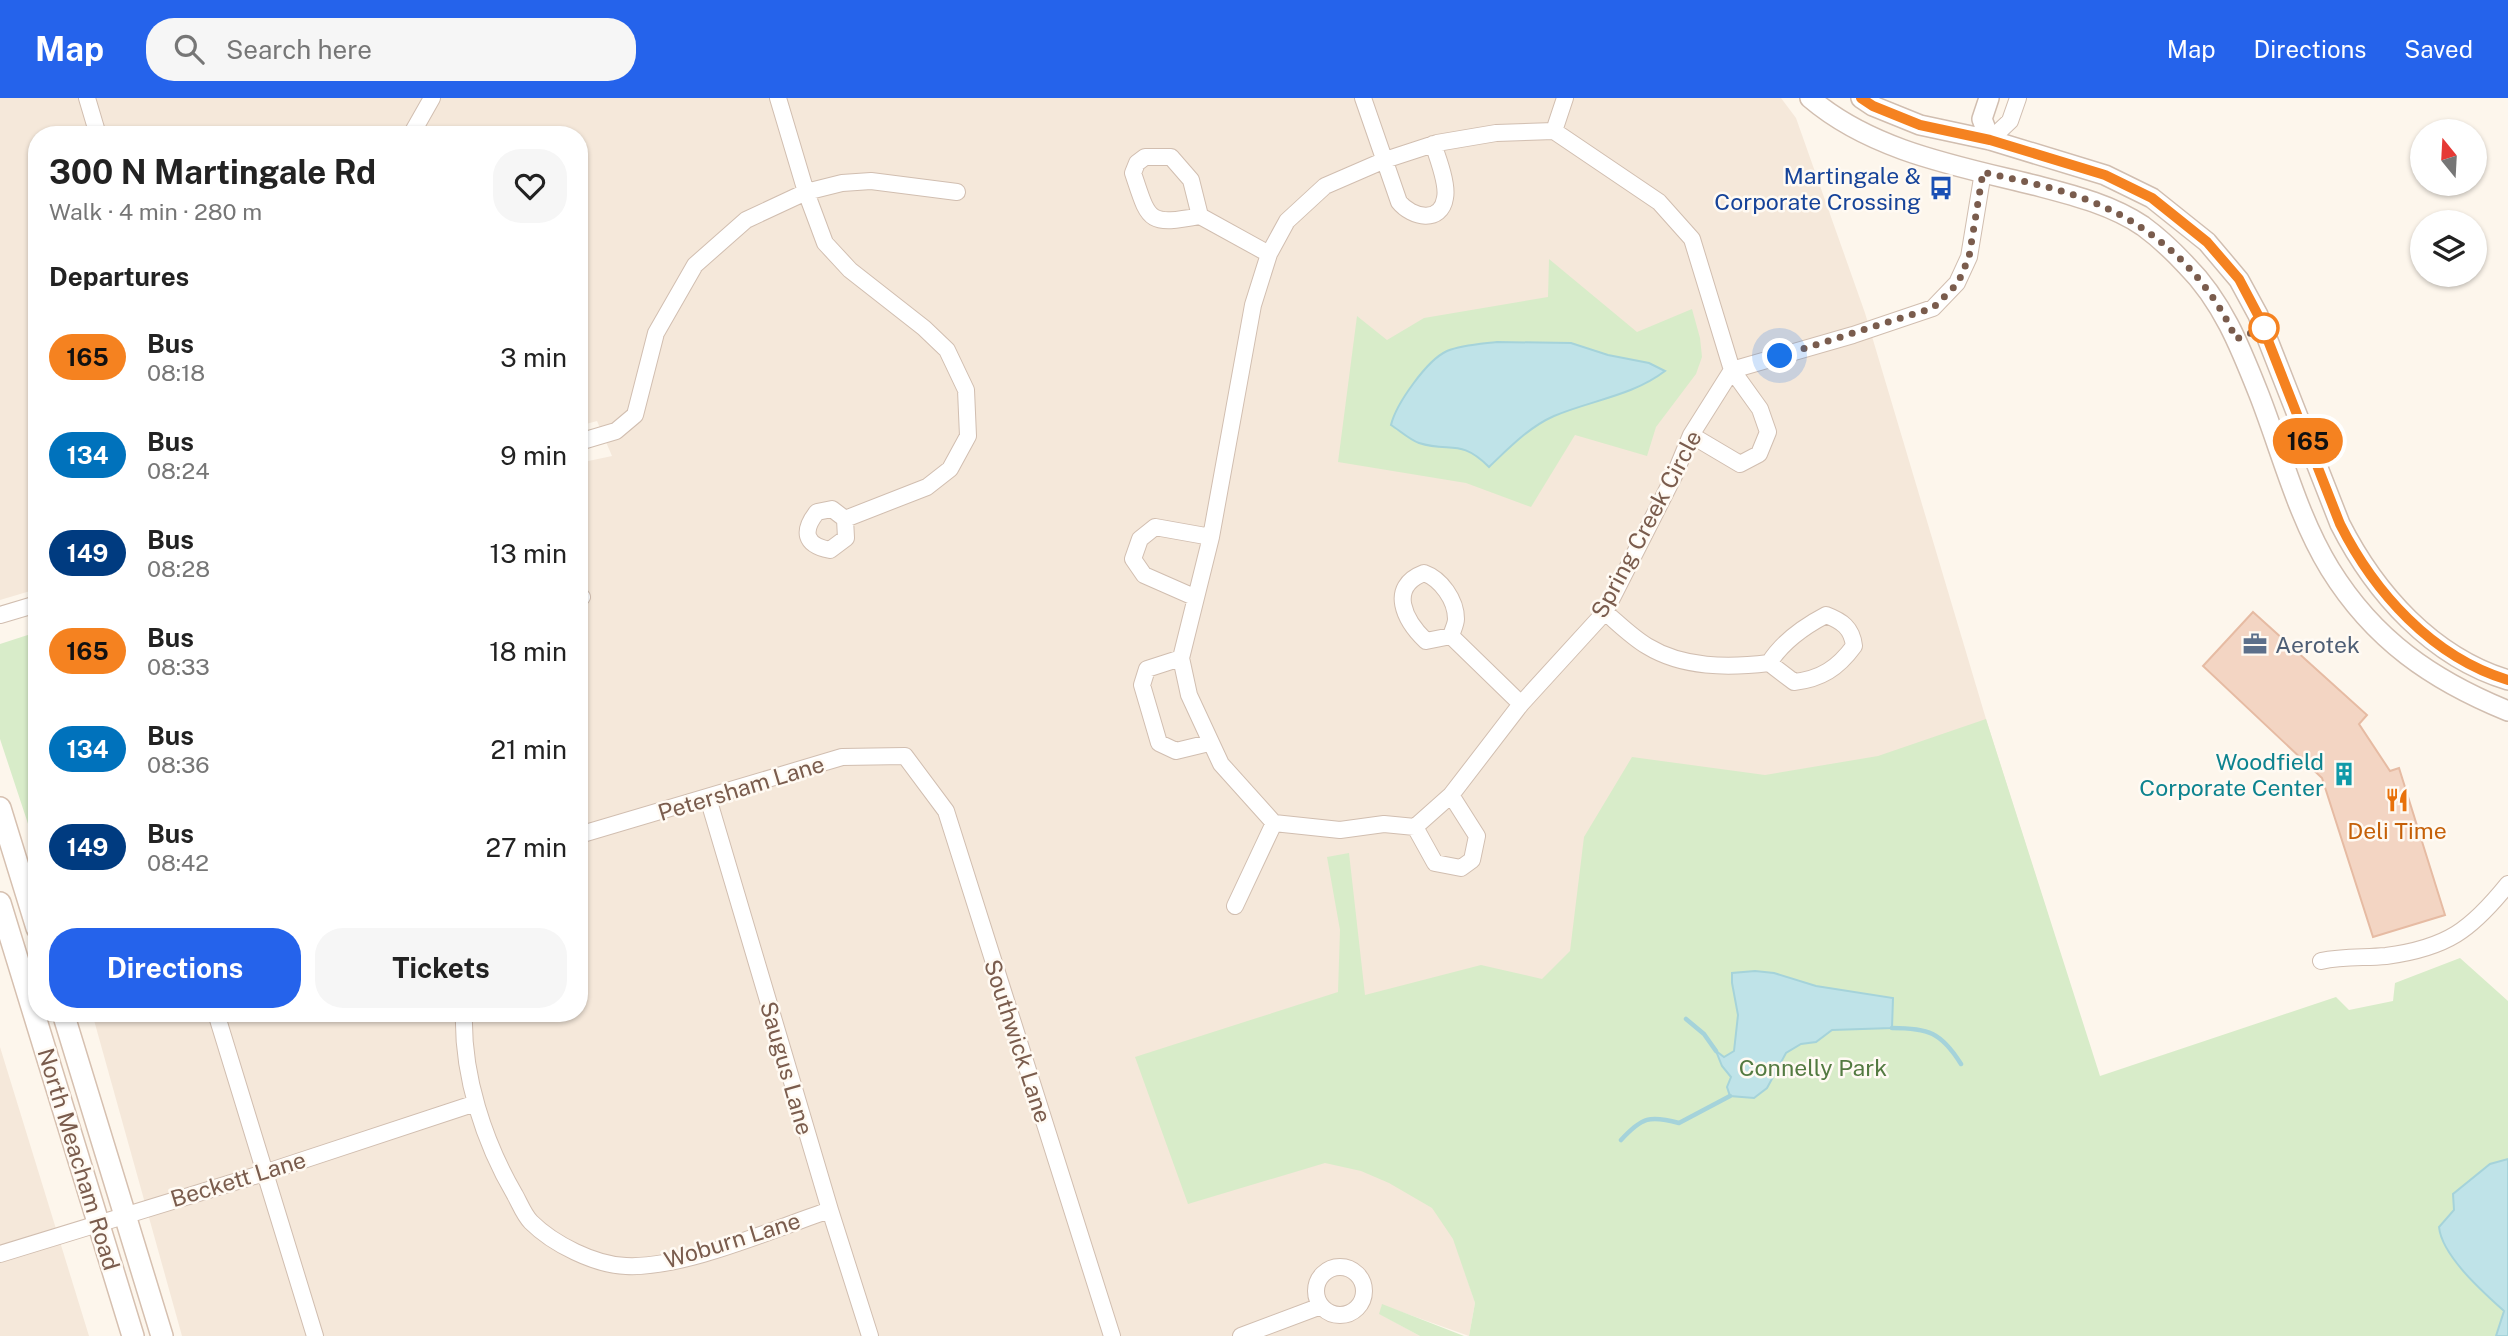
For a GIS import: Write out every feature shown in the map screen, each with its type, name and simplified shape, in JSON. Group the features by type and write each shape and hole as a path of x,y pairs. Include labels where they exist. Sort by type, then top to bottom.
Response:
{"main road":[{"path":"0,808 28,899"},
{"name":"North Meacham Road","path":"0,902 28,993"},
{"name":"North Meacham Road","path":"37,1022 133,1336"},
{"name":"North Meacham Road","path":"66,1022 162,1336"}],"street":[{"path":"87,98 95,126"},
{"path":"416,126 432,98"},
{"path":"778,98 806,192 825,243 850,270 924,328 947,350 966,390 968,436 950,469 927,487 845,519"},
{"path":"1363,98 1399,202 1407,211 1417,216 1430,215 1441,208 1446,197 1433,145"},
{"path":"1554,131 1565,98"},
{"path":"1810,98 1868,135 1909,152 2080,197 2109,208 2143,226 2188,266 2229,322 2307,522 2329,567 2351,600 2418,666 2453,688 2508,710"},
{"path":"1861,98 1873,106 1920,125 1990,140 2105,175 2152,198 2207,242 2239,279 2258,315 2340,524 2354,553 2398,610 2462,660 2508,680"},
{"path":"1732,370 1853,335 1933,308 1958,283 1969,257 1990,140 1982,119 1989,98"},
{"path":"1990,140 2010,121 2018,98"},
{"path":"1451,795 1477,836 1472,860 1461,868 1436,863 1415,827 1384,824 1340,830 1274,823 1221,764 1189,695 1181,658 1211,537 1253,305 1269,254 1287,221 1325,186 1385,160 1433,145 1496,133 1554,131 1659,202 1692,239 1732,370 1760,409 1768,432 1759,454 1740,464 1691,435"},
{"path":"1200,216 1191,180 1171,157 1145,157 1137,163 1133,173 1146,213 1167,222 1200,216 1269,254"},
{"path":"588,439 615,431 635,415 656,333 695,265 746,220 806,192 842,183 871,181 957,192"},
{"name":"Spring Creek Circle","path":"1415,827 1451,795 1521,704 1605,612 1674,476 1691,435 1732,370"},
{"path":"1194,597 1144,575 1133,559 1140,539 1155,527 1211,537"},
{"path":"0,615 28,607"},
{"path":"1605,612 1646,645 1663,654 1711,665 1736,667 1769,663 1787,641 1806,625 1826,614 1840,620 1853,637 1854,646 1847,656 1831,671 1814,680 1794,682 1769,663"},
{"path":"1451,636 1521,704"},
{"path":"1181,658 1147,669 1142,685 1159,743 1176,751 1209,743"},
{"name":"Petersham Lane","path":"588,832 842,757 905,755"},
{"name":"Southwick Lane","path":"905,755 946,811 1112,1336"},
{"name":"Saugus Lane","path":"708,798 870,1336"},
{"path":"1235,906 1274,823"},
{"path":"2322,961 2385,956 2420,950 2443,941 2467,930 2508,884"},
{"path":"219,1022 315,1336"},
{"name":"Woburn Lane","path":"464,1022 476,1103 500,1169 530,1221 570,1251 624,1266 671,1262 830,1210"},
{"name":"Beckett Lane","path":"0,1254 476,1103"},
{"path":"1241,1336 1321,1306"}],"shaded area":[{"path":"0,98 1781,98 1796,118 1865,313 1986,719 2099,1076 1463,1266 1475,1303 1469,1336 1382,1305 1380,1314 1420,1336 182,1336 95,1022 588,1022 588,461 612,456 597,421 588,424 588,126 28,126 28,592 0,600"},
{"path":"0,1047 89,1336 0,1336"}],"green space":[{"path":"1549,259 1637,332 1692,309 1702,357 1696,374 1656,427 1647,456 1575,435 1531,507 1466,483 1338,462 1357,316 1387,340 1424,318 1548,297"},
{"path":"28,635 28,824 0,739 0,644"},
{"name":"Connelly Park","path":"1986,719 2100,1076 2336,997 2349,1010 2393,1001 2395,983 2460,958 2508,1001 2508,1336 1469,1336 1475,1303 1453,1239 1432,1208 1389,1183 1361,1171 1325,1163 1188,1204 1135,1057 1338,992 1340,930 1327,857 1349,853 1365,995 1481,965 1542,979 1570,951 1584,837 1632,757 1765,775 1878,756"},
{"path":"1382,1304 1464,1336 1420,1336 1379,1314"}],"water":[{"path":"1497,342 1571,343 1608,355 1649,363 1665,371 1625,392 1554,416 1520,438 1489,467 1463,449 1419,443 1391,425 1413,384 1439,356 1459,347"},
{"path":"1732,973 1774,973 1816,986 1893,998 1892,1028 1832,1030 1816,1042 1801,1044 1786,1053 1767,1088 1754,1098 1730,1096 1727,1087 1731,1077 1722,1066 1716,1051 1724,1057 1734,1051 1738,1015"},
{"path":"2508,1159 2508,1336 2496,1336 2504,1311 2455,1261 2447,1250 2439,1227 2454,1210 2453,1194 2490,1164"}],"building":[{"name":"Woodfield Corporate Center","path":"2253,612 2367,715 2359,724 2390,771 2399,768 2445,915 2373,937 2322,778 2203,666"}],"waterway":[{"path":"1686,1019 1704,1034 1716,1051"},
{"path":"1892,1028 1915,1029 1933,1034 1947,1045 1961,1064"},
{"path":"1621,1140 1641,1122 1661,1119 1679,1123 1730,1096"}],"bus line":[{"name":"165","path":"1861,98 1873,106 1920,125 1990,140 2105,175 2152,198 2207,242 2239,279 2258,315 2326,492 2354,553 2398,610 2424,632 2462,660 2508,680"}],"place":[{"name":"Martingale & Corporate Crossing","path":"1941,188"},
{"name":"Aerotek","path":"2255,644"},
{"name":"Woodfield Corporate Center","path":"2344,774"},
{"name":"Deli Time","path":"2397,800"}],"route":[{"path":"1780,356 1933,308 1958,283 1969,257 1983,172 2080,197 2109,208 2143,226 2188,266 2207,289 2229,322 2236,339 2264,328"}]}
